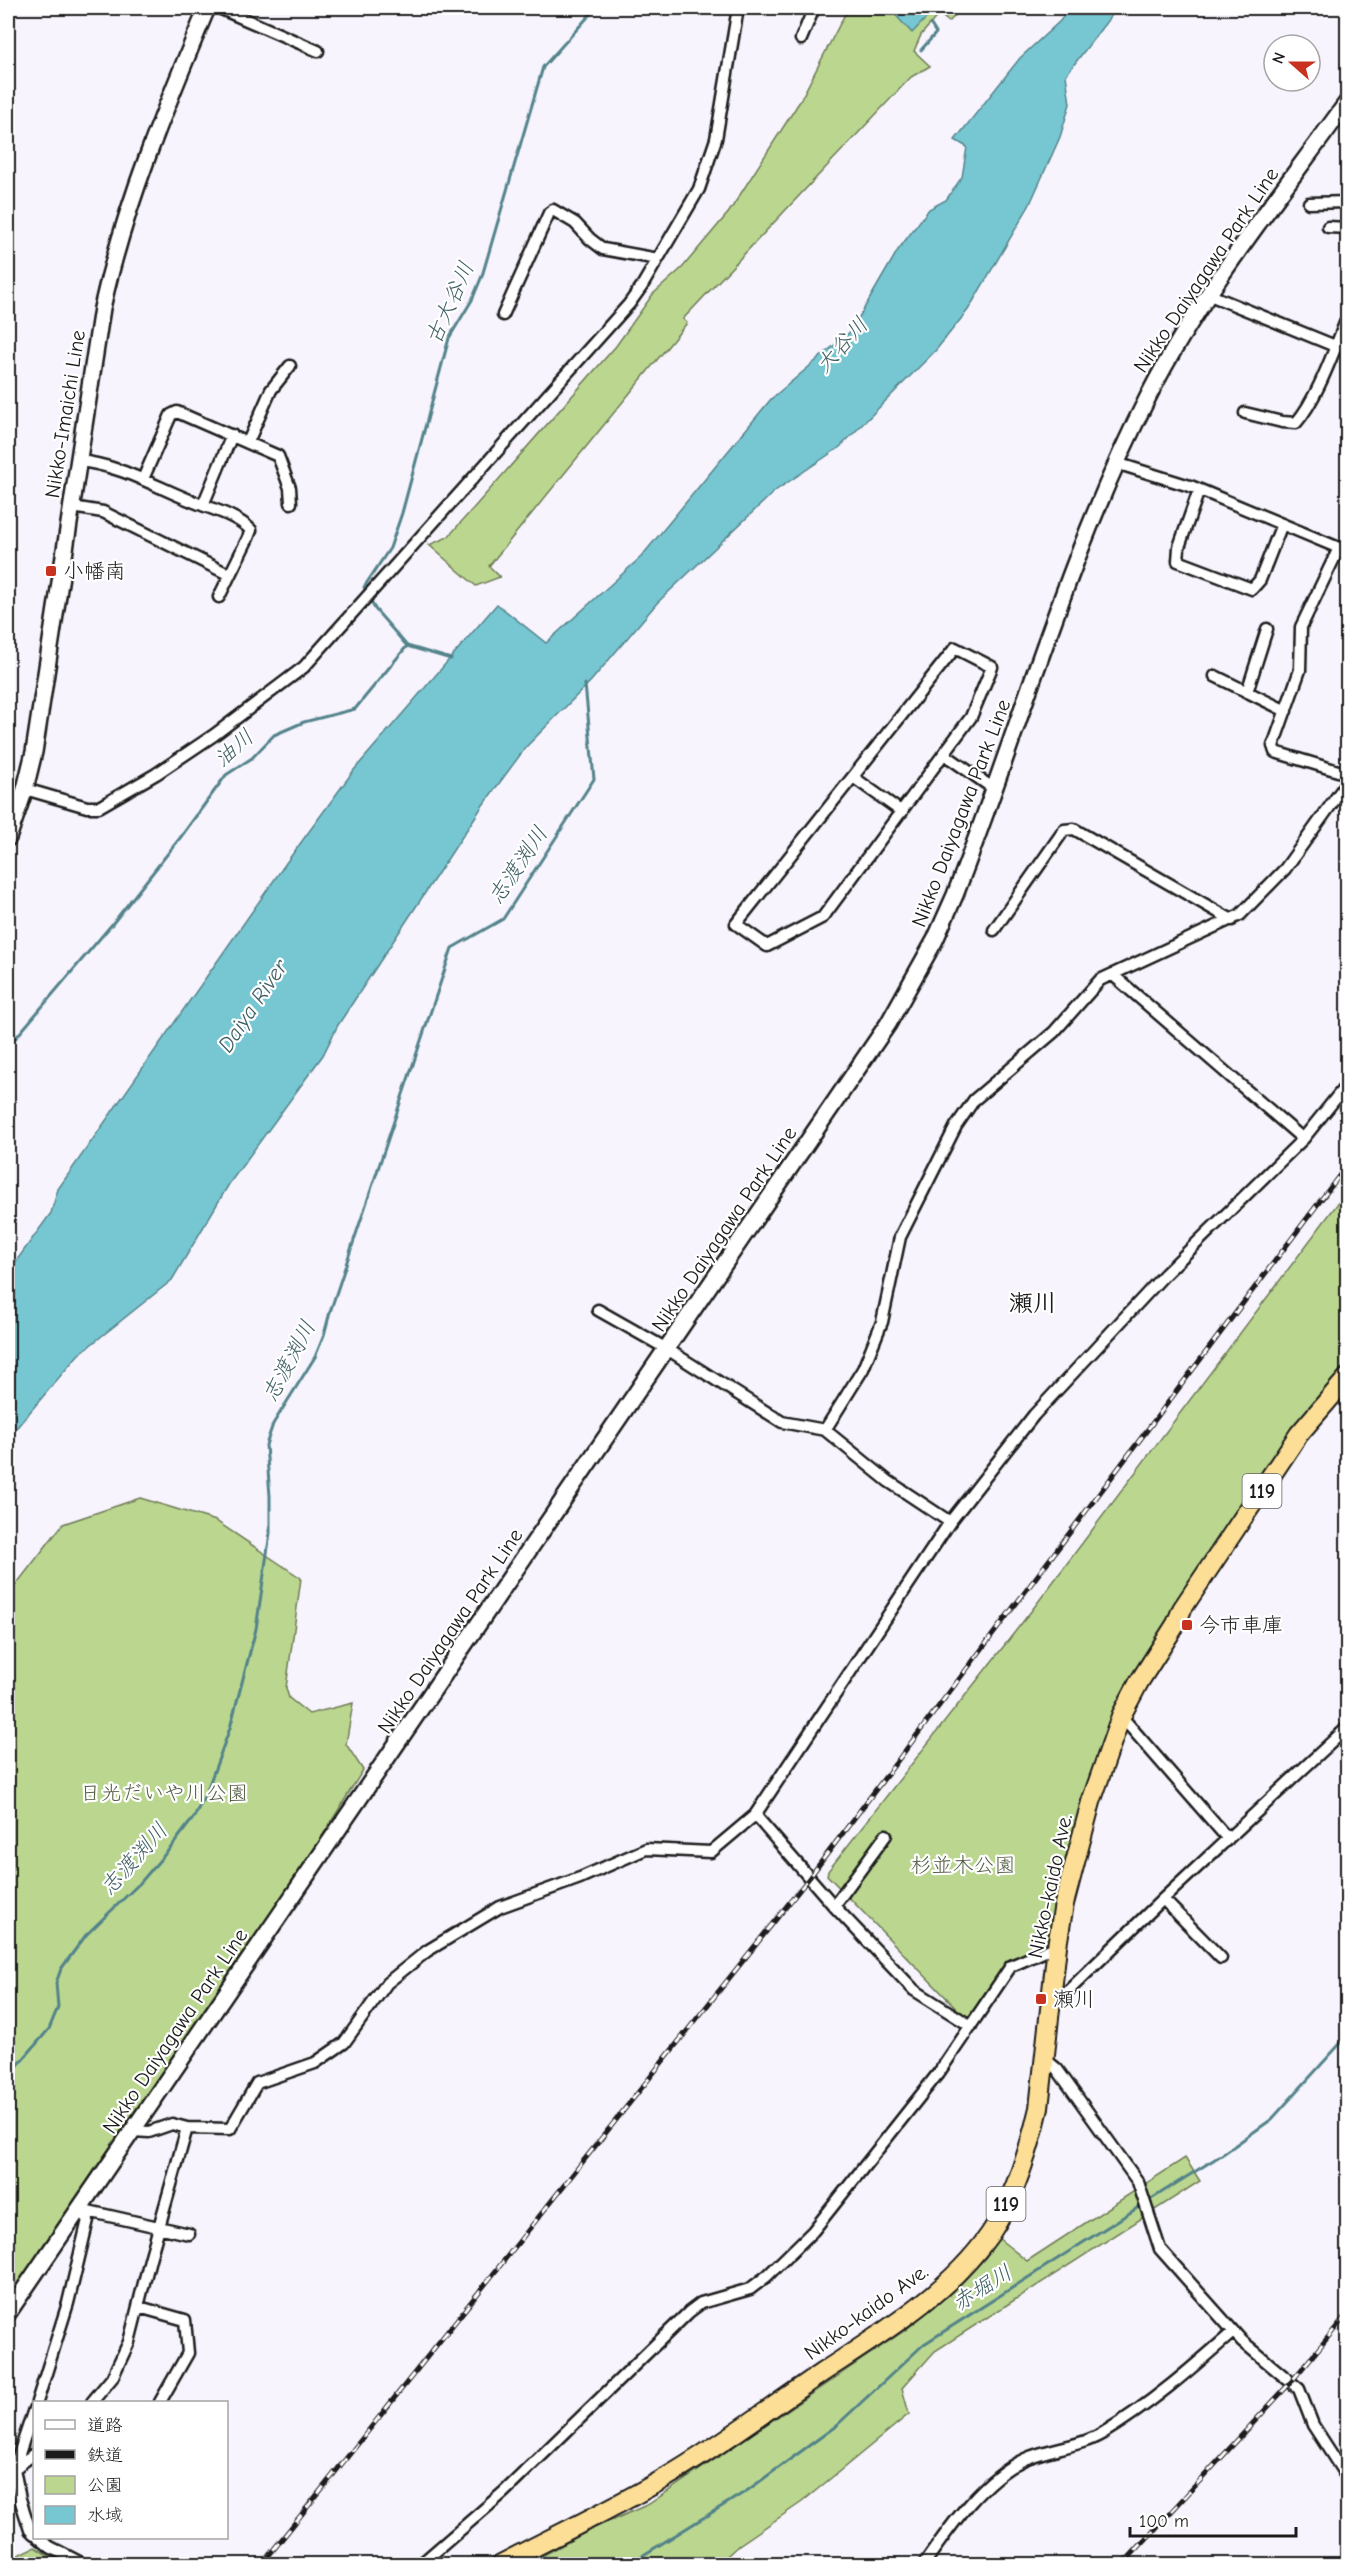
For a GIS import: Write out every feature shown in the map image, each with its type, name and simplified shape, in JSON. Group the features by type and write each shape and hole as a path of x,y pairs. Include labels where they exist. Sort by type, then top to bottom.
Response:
{"highway":[{"name":"Nikko-kaido Ave.","path":"501,2565 666,2478 847,2356 933,2295 991,2233 1010,2197 1033,2132 1039,2108 1057,1946 1079,1844 1104,1762 1121,1716 1139,1682 1176,1624 1182,1609 1299,1434 1347,1377"}],"main road":[{"name":"Nikko-Imaichi Line","path":"8,838 25,789 37,730 102,308 123,224 163,115 207,8"},
{"name":"Nikko Daiyagawa Park Line","path":"8,2313 867,1056 906,994 945,917 1089,526 1116,463 1156,382 1210,295 1347,101"}],"street":[{"path":"219,8 318,51"},
{"path":"25,789 87,807 99,807 156,774 214,735 304,667 376,589 629,304 658,259 699,189 713,148 724,98 738,8"},
{"path":"801,39 812,8"},
{"path":"1309,203 1347,202"},
{"path":"503,315 549,213 553,210 576,223 590,239 603,249 658,259"},
{"path":"1328,227 1347,228"},
{"path":"1210,295 1335,346"},
{"path":"1245,412 1282,422 1296,423 1304,413 1347,316"},
{"path":"248,442 271,390 290,366"},
{"path":"143,479 171,415 177,412 278,456 290,488 291,503"},
{"path":"203,505 232,435"},
{"path":"78,461 119,468 214,508 251,530 219,597"},
{"path":"1116,463 1199,490 1339,548 1301,627 1300,670 1273,746 1275,752 1347,774"},
{"path":"1199,490 1179,547 1178,561 1251,589 1260,580 1282,524"},
{"path":"72,507 103,512 230,575"},
{"path":"1247,692 1267,629"},
{"path":"955,648 992,667 971,717 944,754 824,917 766,946 736,924 955,648"},
{"path":"1215,676 1286,711"},
{"path":"944,754 994,789"},
{"path":"853,777 902,812"},
{"path":"825,1430 863,1369 882,1322 900,1237 956,1126 974,1100 1054,1032 1100,980 1240,915 1285,869 1347,781"},
{"path":"994,930 1064,830 1074,829 1232,920"},
{"path":"1113,975 1303,1139"},
{"path":"133,2131 149,2132 172,2124 188,2128 230,2129 257,2083 315,2063 344,2043 387,1983 427,1951 500,1907 580,1878 646,1850 711,1852 755,1815 950,1522 1042,1406 1165,1274 1303,1139 1347,1083"},
{"path":"598,1310 667,1349 782,1422 825,1430 888,1481 950,1522"},
{"path":"1121,1716 1228,1839"},
{"path":"1052,2000 1067,1992 1347,1727"},
{"path":"755,1815 834,1906 914,1990 971,2026"},
{"path":"834,1906 886,1835"},
{"path":"1163,1899 1221,1958"},
{"path":"421,2565 504,2492 689,2312 701,2302 750,2289 767,2276 813,2231 940,2071 1011,1966 1057,1946"},
{"path":"1045,2059 1057,2069 1138,2182 1160,2249 1233,2332 1299,2389 1313,2425 1347,2479"},
{"path":"94,2401 112,2378 129,2342 159,2226 188,2128"},
{"path":"79,2209 189,2234"},
{"path":"38,2401 68,2303 88,2220 79,2209"},
{"path":"139,2307 185,2320 188,2353 161,2401"},
{"path":"924,2565 952,2524 1007,2470 1031,2457 1101,2434 1173,2384 1233,2332"},
{"path":"33,2412 14,2469 20,2499 33,2533"},
{"path":"14,2469 33,2455"},
{"path":"40,2539 83,2565"}],"green space":[{"path":"852,8 962,8 949,22 939,14 921,35 914,51 930,66 911,77 683,319 687,323 489,566 500,577 476,586 429,545 448,537 616,346 653,294 682,268 729,212 800,101 844,16"},
{"name":"杉並木公園","path":"1347,1191 1347,1370 1184,1594 1115,1708 1054,1944 1009,1964 970,2022 827,1875 828,1871 1032,1610"},
{"name":"日光だいや川公園","path":"140,1498 216,1521 301,1578 286,1688 289,1698 309,1714 353,1703 346,1744 363,1770 310,1856 8,2299 8,1595 63,1524"},
{"path":"1185,2158 1200,2181 935,2351 902,2388 909,2414 802,2502 739,2545 718,2564 533,2564 531,2562 592,2529 649,2504 907,2329 960,2285 986,2257 998,2238 1027,2261"},
{"path":"35,2547 61,2564 8,2564 8,2560"}],"water":[{"path":"889,8 934,8 935,9 912,33"},
{"path":"1069,8 1117,8 1066,75 1070,104 1060,137 1029,206 968,310 936,350 840,447 775,491 657,603 591,681 526,747 483,805 338,1025 323,1055 229,1184 172,1280 78,1355 8,1438 8,1276 11,1268 51,1213 58,1189 286,863 354,770 497,604 546,643 641,557 771,399 851,331 898,250 929,209 946,200 962,177 967,147 955,140 1020,58 1060,21"}],"waterway":[{"name":"古大谷川","path":"366,592 364,587 390,548 402,513 449,338 472,300 482,276 543,67 596,8"},
{"path":"921,50 936,33 931,25"},
{"name":"古大谷川","path":"369,598 375,609 407,646"},
{"name":"油川","path":"407,646 451,659"},
{"name":"油川","path":"8,1047 113,923 226,775 252,758 274,735 304,722 355,709 407,646"},
{"name":"志渡渕川","path":"8,2077 49,2029 58,2007 56,1983 61,1969 86,1935 140,1883 172,1846 194,1817 206,1793 230,1728 256,1629 270,1533 266,1445 273,1424 315,1357 324,1335 452,948 503,919 594,779 585,684"},
{"name":"赤堀川","path":"1148,2201 1223,2154 1272,2119 1348,2035"},
{"name":"赤堀川","path":"629,2564 748,2490 836,2426 924,2344 1142,2205"}],"railway":[{"path":"262,2564 809,1878 1348,1164"},
{"path":"1123,2564 1291,2382 1348,2313"}],"place":[{"name":"小幡南","path":"51,571"},
{"name":"今市車庫","path":"1187,1625"},
{"name":"瀬川","path":"1041,1999"}],"district":[{"name":"瀬川","path":"1033,1303"}],"water label":[{"name":"大谷川","path":"842,345"},
{"name":"Daiya River","path":"253,1006"}]}
